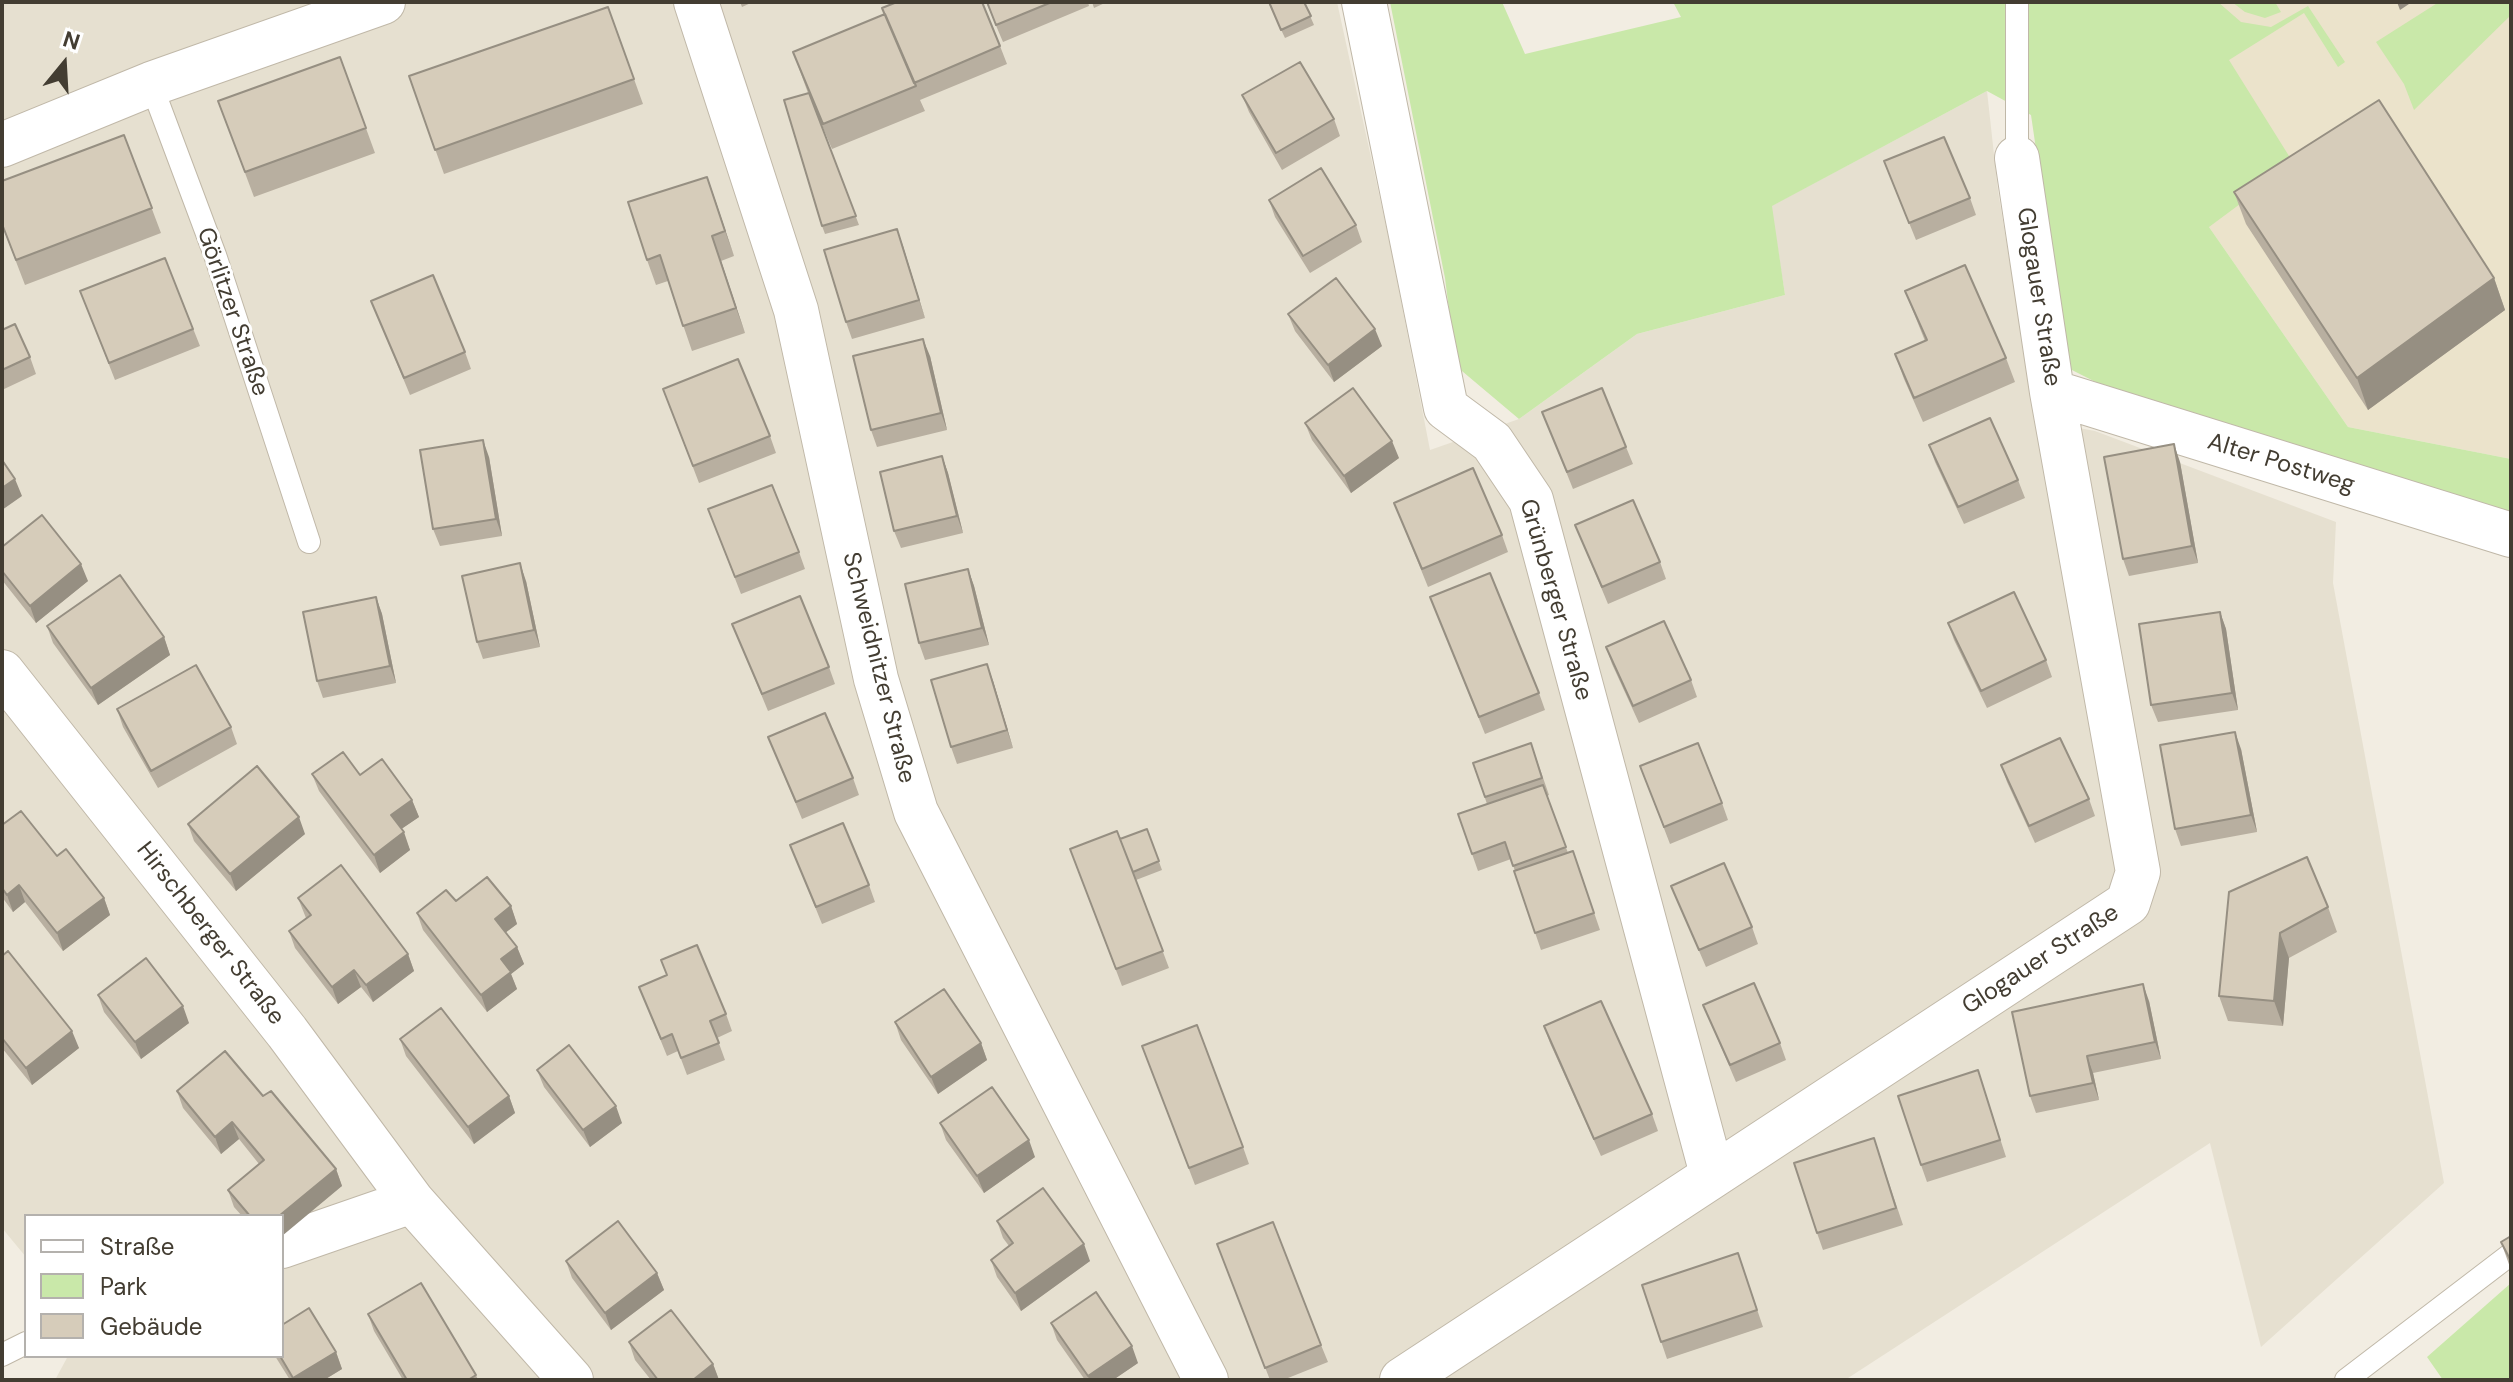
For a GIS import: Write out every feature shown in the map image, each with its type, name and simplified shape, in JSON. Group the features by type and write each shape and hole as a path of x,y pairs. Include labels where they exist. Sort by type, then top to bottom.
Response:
{"street":[{"path":"2,145 151,84 383,2"},
{"name":"Schweidnitzer Straße","path":"696,2 796,310 876,679 916,812 1206,1380"},
{"name":"Grünberger Straße","path":"1364,2 1446,408 1492,442 1531,500 1712,1174"},
{"name":"Glogauer Straße","path":"1402,1380 2128,903 2138,872 2052,392 2017,158"},
{"name":"Alter Postweg","path":"2052,392 2511,535"},
{"name":"Hirschberger Straße","path":"2,672 287,1032 412,1201 571,1380"},
{"path":"284,1245 412,1201"}],"lane":[{"path":"2017,2 2017,158"},
{"name":"Görlitzer Straße","path":"151,84 215,255 309,542"},
{"path":"2346,1380 2511,1254"},
{"path":"2,1355 24,1344"}],"shaded area":[{"path":"2,2 1337,2 1390,244 1430,450 1519,419 1637,334 1785,295 1771,206 1987,91 1998,191 2036,420 2095,431 2336,522 2333,583 2444,1183 2261,1347 2210,1143 1845,1380 55,1380 67,1358 284,1358 284,1214 24,1214 24,1255 2,1228"},
{"path":"2193,2 2511,2 2511,459 2348,427 2209,227 2228,61"}],"green space":[{"path":"1390,2 1502,2 1525,54 1681,17 1673,2 2218,2 2241,22 2271,27 2308,6 2345,62 2338,67 2304,13 2229,60 2294,164 2209,227 2348,427 2511,459 2511,520 2133,401 2068,368 2031,115 1987,91 1772,206 1785,295 1637,334 1519,419 1456,366 1445,278"},
{"path":"2232,2 2275,2 2281,12 2265,18 2245,12"},
{"path":"2439,2 2511,2 2511,15 2414,110 2404,84 2376,42"},
{"path":"2511,1283 2511,1380 2443,1380 2427,1357"}],"building":[{"path":"897,2 982,2 1000,46 914,83 882,8"},
{"path":"987,2 1052,2 996,25"},
{"path":"1269,2 1304,2 1311,16 1281,30"},
{"path":"608,7 634,79 435,150 409,76"},
{"path":"885,14 916,86 823,124 793,52"},
{"path":"340,57 366,128 245,172 218,101"},
{"path":"1300,62 1334,119 1276,153 1242,95"},
{"path":"809,93 856,216 822,226 784,100"},
{"path":"2379,100 2494,278 2357,378 2234,192"},
{"path":"124,135 152,208 16,260 2,224 2,181"},
{"path":"1944,137 1970,198 1909,223 1884,161"},
{"path":"1321,168 1356,225 1303,256 1269,200"},
{"path":"707,177 725,231 712,236 736,308 683,326 660,255 647,260 628,202"},
{"path":"897,229 919,300 846,322 824,250"},
{"path":"165,258 193,329 109,363 80,291"},
{"path":"1965,265 2006,358 1914,398 1895,354 1927,340 1905,291"},
{"path":"433,275 465,352 404,378 371,301"},
{"path":"1336,278 1375,329 1328,365 1288,314"},
{"path":"15,324 30,357 2,370 2,330"},
{"path":"923,339 941,413 871,430 853,356"},
{"path":"738,359 770,436 693,466 663,389"},
{"path":"1353,388 1392,441 1344,476 1305,423"},
{"path":"1602,388 1626,447 1567,472 1542,412"},
{"path":"1990,418 2018,480 1958,507 1929,445"},
{"path":"483,440 496,519 433,529 420,450"},
{"path":"2174,444 2192,546 2123,559 2104,457"},
{"path":"942,456 957,516 894,531 880,472"},
{"path":"2,460 15,479 2,488"},
{"path":"1473,468 1502,535 1422,569 1394,503"},
{"path":"772,485 799,552 735,577 708,509"},
{"path":"1633,500 1660,562 1602,587 1575,525"},
{"path":"42,515 81,564 30,606 2,571 2,547"},
{"path":"520,563 534,630 477,642 462,576"},
{"path":"968,569 982,628 919,643 905,584"},
{"path":"1490,573 1539,693 1479,717 1430,597"},
{"path":"120,575 164,637 91,688 47,626"},
{"path":"2014,592 2046,660 1981,691 1948,623"},
{"path":"800,596 829,667 762,694 732,624"},
{"path":"376,597 390,666 317,681 303,612"},
{"path":"2220,612 2232,693 2151,705 2139,624"},
{"path":"1664,621 1691,680 1633,706 1606,647"},
{"path":"987,664 1007,730 951,747 931,680"},
{"path":"196,665 231,727 151,771 117,709"},
{"path":"825,713 853,778 796,802 768,737"},
{"path":"2235,732 2251,815 2175,829 2160,745"},
{"path":"2060,738 2089,799 2029,826 2001,765"},
{"path":"1531,743 1542,778 1485,797 1473,763"},
{"path":"1698,743 1722,803 1664,827 1640,766"},
{"path":"343,752 360,775 382,759 412,800 391,815 404,832 374,855 312,774"},
{"path":"257,766 299,817 230,874 188,824"},
{"path":"1543,785 1566,847 1513,866 1505,842 1472,854 1458,814"},
{"path":"21,811 57,856 66,849 104,898 57,933 19,885 7,895 2,888 2,825"},
{"path":"843,823 869,885 816,907 790,845"},
{"path":"1147,829 1159,861 1133,872 1120,839"},
{"path":"1117,831 1163,951 1116,969 1070,849"},
{"path":"1573,851 1594,913 1535,933 1514,871"},
{"path":"2307,857 2328,907 2280,933 2274,1001 2219,996 2229,892"},
{"path":"1724,863 1752,927 1699,950 1671,886"},
{"path":"341,865 408,954 366,985 354,970 332,987 289,931 311,915 298,898"},
{"path":"487,877 511,906 495,919 517,947 501,959 511,972 481,995 417,913 446,890 456,901"},
{"path":"697,945 726,1014 710,1021 719,1043 681,1058 672,1034 661,1039 639,987 667,975 661,960"},
{"path":"8,951 72,1031 26,1068 2,1038 2,956"},
{"path":"146,958 183,1006 135,1042 98,995"},
{"path":"1754,983 1780,1043 1730,1065 1703,1005"},
{"path":"2143,984 2155,1042 2087,1056 2093,1083 2030,1096 2012,1012"},
{"path":"944,989 981,1043 931,1077 895,1022"},
{"path":"1601,1001 1652,1114 1594,1139 1544,1026"},
{"path":"441,1008 509,1096 468,1127 400,1039"},
{"path":"1197,1025 1243,1147 1189,1168 1142,1046"},
{"path":"569,1045 616,1106 583,1130 537,1070"},
{"path":"225,1051 263,1096 271,1091 336,1169 281,1214 248,1214 228,1190 264,1160 232,1122 215,1137 177,1091"},
{"path":"1978,1070 2000,1140 1921,1165 1898,1096"},
{"path":"992,1087 1029,1140 977,1176 940,1123"},
{"path":"1874,1138 1896,1208 1817,1233 1794,1163"},
{"path":"1043,1188 1084,1244 1015,1293 991,1260 1013,1243 997,1221"},
{"path":"618,1221 657,1273 605,1313 566,1261"},
{"path":"1273,1222 1321,1345 1265,1368 1217,1244"},
{"path":"2511,1236 2511,1261 2501,1242"},
{"path":"1738,1253 1757,1310 1661,1342 1642,1285"},
{"path":"421,1283 476,1375 468,1380 407,1380 368,1314"},
{"path":"1096,1292 1132,1346 1088,1376 1051,1323"},
{"path":"309,1308 336,1352 293,1378 281,1358 284,1358 284,1324"},
{"path":"671,1310 713,1364 693,1380 658,1380 629,1342"}]}
